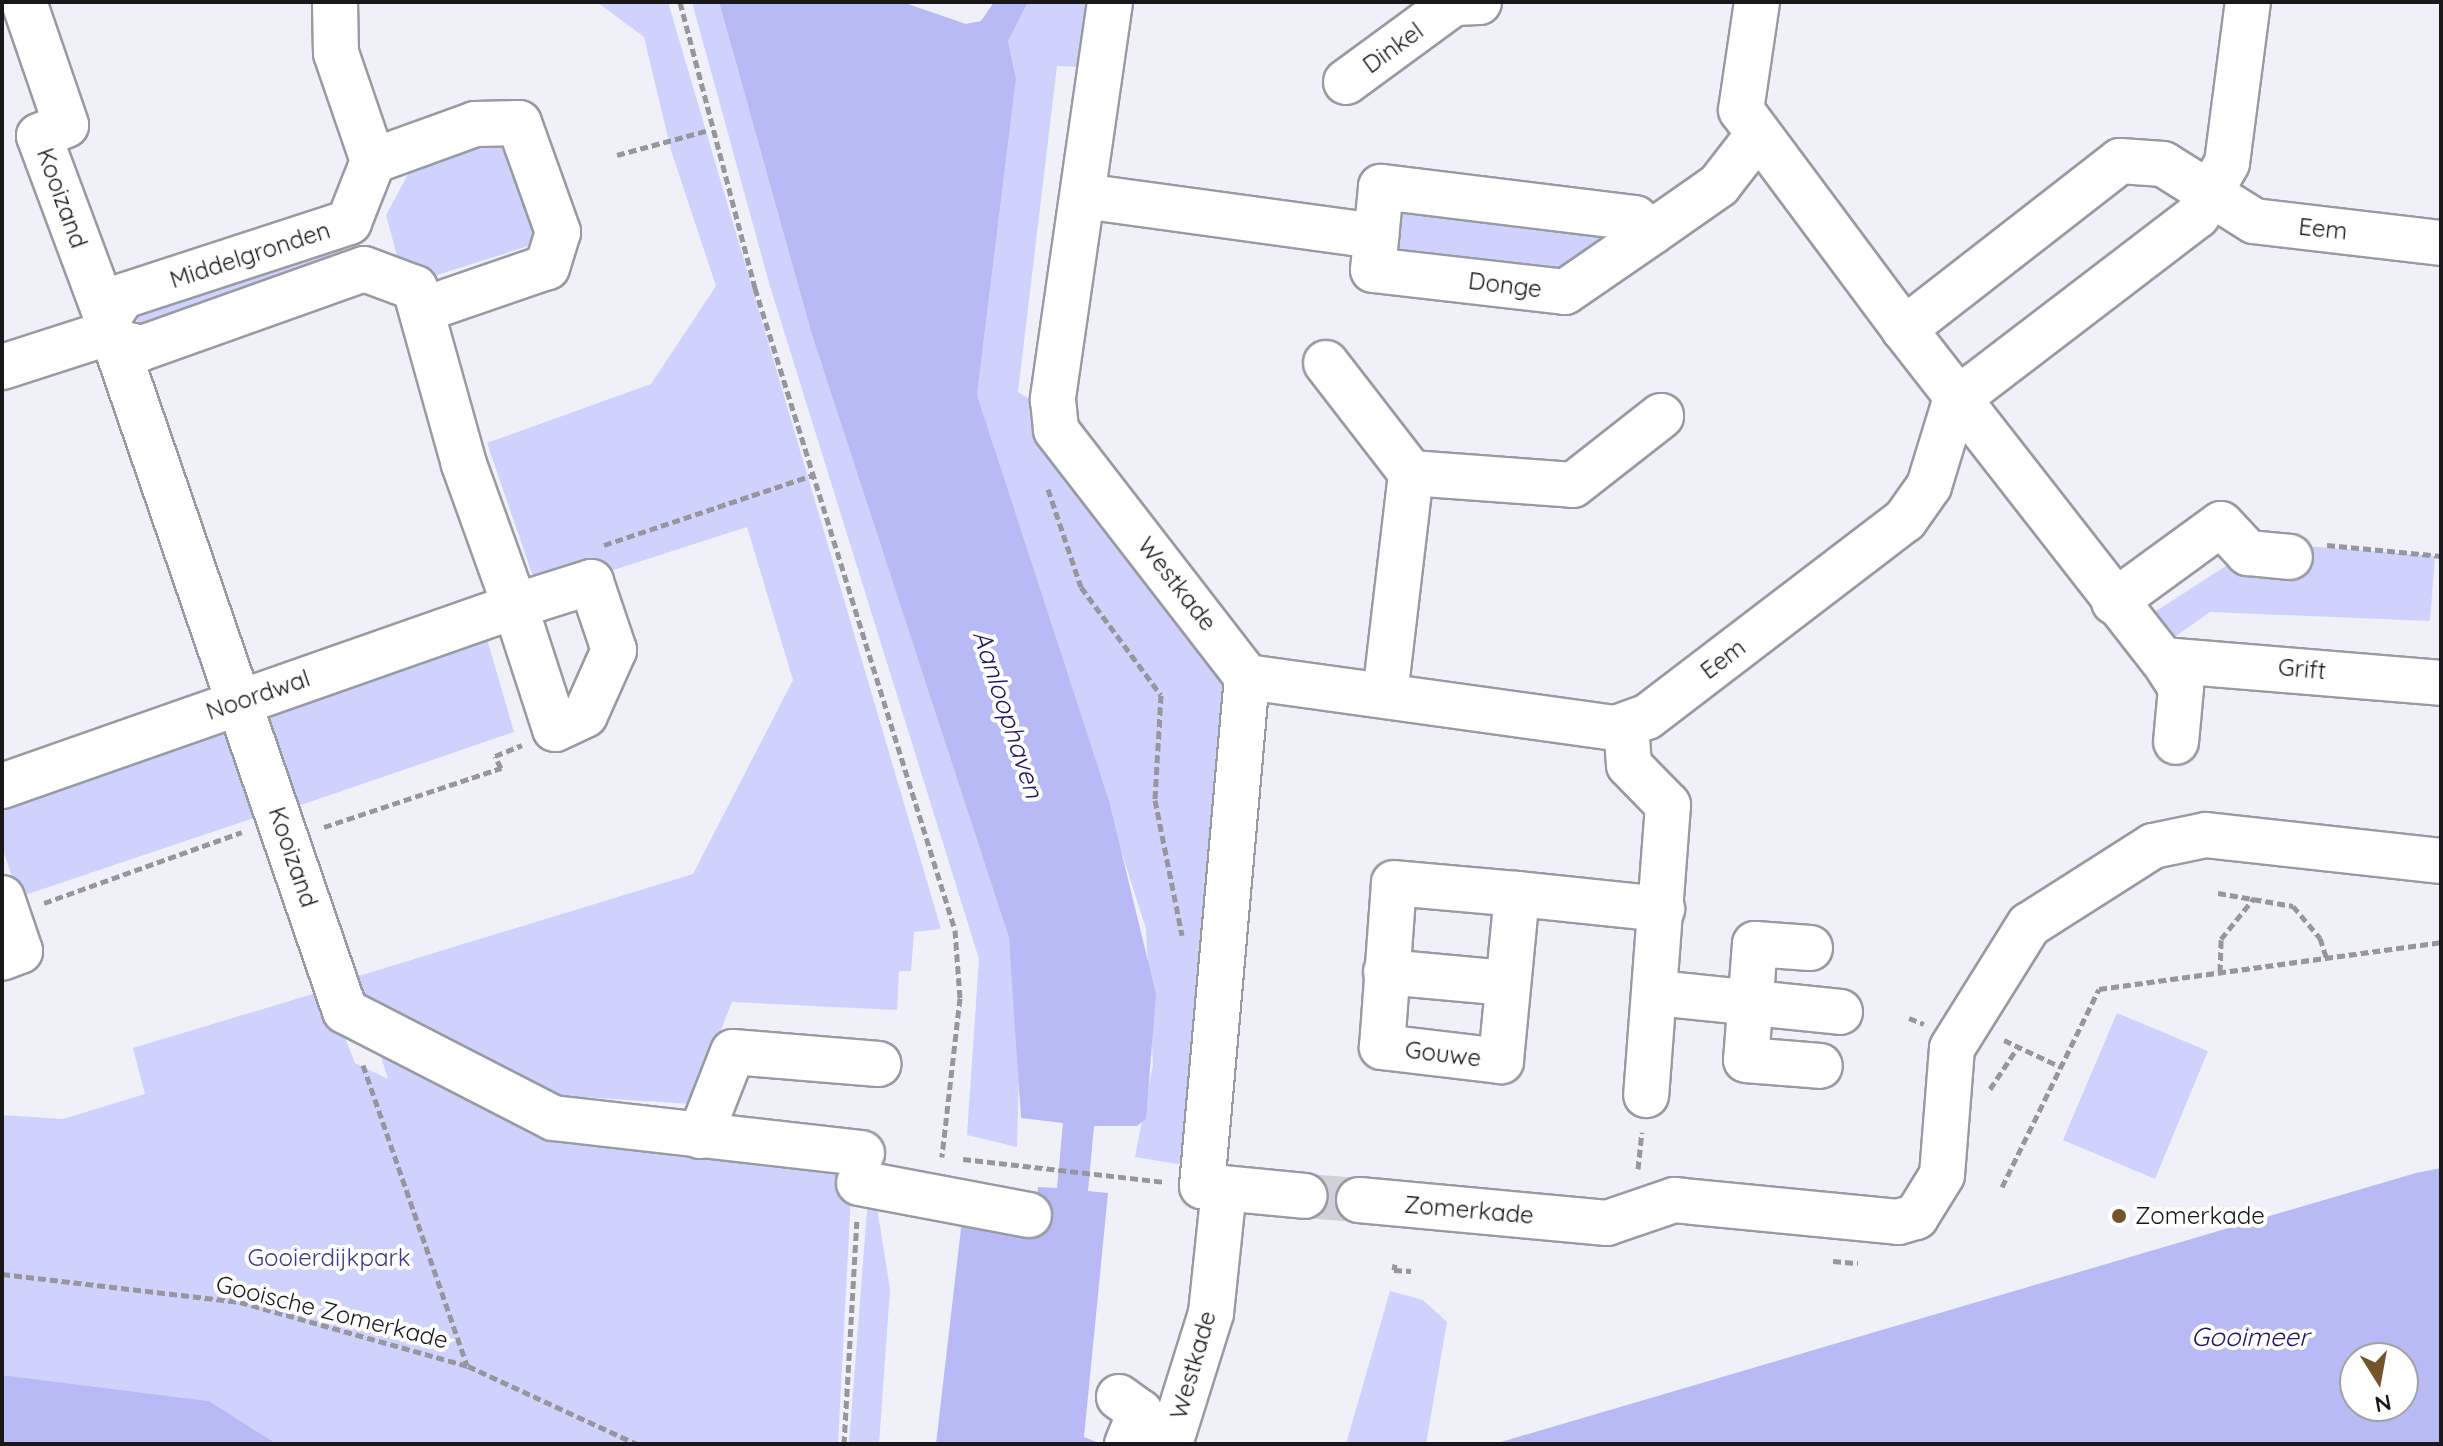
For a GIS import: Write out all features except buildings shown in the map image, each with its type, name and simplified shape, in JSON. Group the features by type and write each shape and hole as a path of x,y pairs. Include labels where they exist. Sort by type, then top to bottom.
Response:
{"street":[{"name":"Kooizand","path":"24,2 66,125 39,136 111,331 345,1011"},
{"path":"335,2 336,53 373,161 475,124 519,123 558,232 547,267 422,310"},
{"name":"Westkade","path":"1110,2 1053,400 1056,430 1247,677 1213,1188 1211,1313 1170,1444"},
{"name":"Dinkel","path":"1346,82 1454,3 1479,2"},
{"path":"1757,2 1741,110 1757,136 1955,401 2163,660 2181,688 2176,742"},
{"path":"1955,401 2197,216 2213,194 2227,163 2248,2"},
{"name":"Donge","path":"1652,232 1635,218 1381,187 1373,270 1565,292 1652,232 1719,185 1757,136"},
{"name":"Middelgronden","path":"111,331 123,296 349,222 373,161"},
{"name":"Eem","path":"1904,329 2120,161 2163,164 2254,221 2441,243"},
{"path":"1083,196 1376,236"},
{"path":"349,222 364,269 415,288 464,464 555,729 585,715 614,650 591,582"},
{"name":"Middelgronden","path":"2,367 111,331 142,348 364,269"},
{"path":"1326,363 1411,473 1385,695"},
{"name":"Eem","path":"1626,725 1647,717 1913,512 1929,486 1955,401"},
{"path":"1411,473 1573,485 1661,416"},
{"path":"2114,602 2221,524 2248,553 2290,557"},
{"name":"Noordwal","path":"2,786 238,701 591,582"},
{"name":"Grift","path":"2163,660 2441,683"},
{"path":"1247,677 1626,725 1629,765 1668,805 1657,993 1646,1095"},
{"name":"Zomerkade","path":"1359,1200 1607,1223 1634,1209 1674,1200 1898,1222 1916,1217 1942,1175 1952,1048 2029,925 2153,846 2206,835 2441,861"},
{"name":"Gouwe","path":"1517,894 1501,1061 1382,1047 1394,883 1517,894 1662,909"},
{"path":"1810,948 1755,944 1746,1060 1820,1066"},
{"path":"1386,972 1508,983"},
{"path":"1657,993 1840,1012"},
{"path":"345,1011 553,1118 700,1136 861,1168 1029,1215"},
{"path":"700,1136 733,1052 879,1064"},
{"path":"1213,1188 1305,1196"},
{"path":"1119,1397 1140,1412 1127,1444"}],"path":[{"path":"680,2 709,130 955,930 960,998 942,1157 1213,1188"},
{"path":"617,155 709,130"},
{"path":"591,582 600,546 813,475"},
{"path":"1046,480 1081,587 1161,695 1155,800 1183,945"},
{"path":"2290,557 2306,543 2441,556"},
{"path":"4,924 284,829 501,768 495,756 555,729"},
{"path":"2218,893 2293,906 2320,938 2326,957"},
{"path":"2220,972 2221,939 2254,898"},
{"path":"2002,1187 2099,989 2441,942"},
{"path":"345,1011 468,1366"},
{"path":"2009,1042 2061,1067"},
{"path":"1634,1209 1646,1095"},
{"path":"844,1444 861,1168"},
{"path":"1833,1261 1858,1263"},
{"path":"1395,1264 1394,1270 1411,1271"},
{"name":"Gooische Zomerkade","path":"2,1274 240,1302 468,1366 637,1444"}],"green space":[{"path":"597,2 668,2 941,929 914,932 911,971 899,971 897,1010 732,1002 692,1104 533,1094 358,1004 349,979 693,874 793,680 747,527 539,594 487,443 651,384 716,286 671,150 644,37"},
{"path":"692,2 719,2 812,335 1009,938 1020,1032 1017,1147 967,1135 979,959 769,283"},
{"path":"1028,2 1087,2 1081,67 1057,66 1018,392 1039,405 1038,421 1086,507 1207,663 1214,658 1227,676 1190,1160 1178,1164 1135,1157 1153,1065 1146,929 977,395 1016,79 1008,41"},
{"path":"493,140 516,152 535,207 535,244 434,276 397,256 386,215 412,167"},
{"path":"1399,206 1629,226 1573,279 1398,259 1387,222"},
{"path":"337,236 347,262 142,333 131,302"},
{"path":"2306,546 2435,556 2430,621 2210,612 2172,639 2150,615 2229,564"},
{"path":"487,639 514,732 295,807 265,718"},
{"path":"237,729 266,814 19,897 2,847 2,808"},
{"name":"Gooierdijkpark","path":"326,990 355,1063 388,1079 377,1044 433,1074 853,1157 838,1444 277,1444 209,1401 2,1375 2,1115 63,1119 145,1094 133,1048"},
{"path":"2117,1013 2208,1051 2155,1179 2063,1140"},
{"path":"868,1198 876,1201 890,1289 879,1444 849,1444"},
{"path":"1390,1291 1423,1300 1447,1322 1426,1444 1346,1444"}],"water":[{"name":"Aanloophaven","path":"719,2 902,2 966,24 981,21 994,2 1028,2 1008,41 1016,79 977,395 1109,801 1156,994 1146,1119 1137,1126 1094,1126 1088,1191 1108,1193 1084,1437 1102,1444 936,1444 962,1220 1034,1226 1038,1187 1057,1188 1063,1123 1021,1118 1009,938 812,335"},
{"name":"Gooimeer","path":"2441,1168 2441,1444 1494,1444 2416,1173"},
{"path":"2,1375 209,1401 277,1444 2,1444"}],"tunnel":[{"path":"1305,1196 1359,1200"}],"place":[{"name":"Zomerkade","path":"2119,1216"}]}
